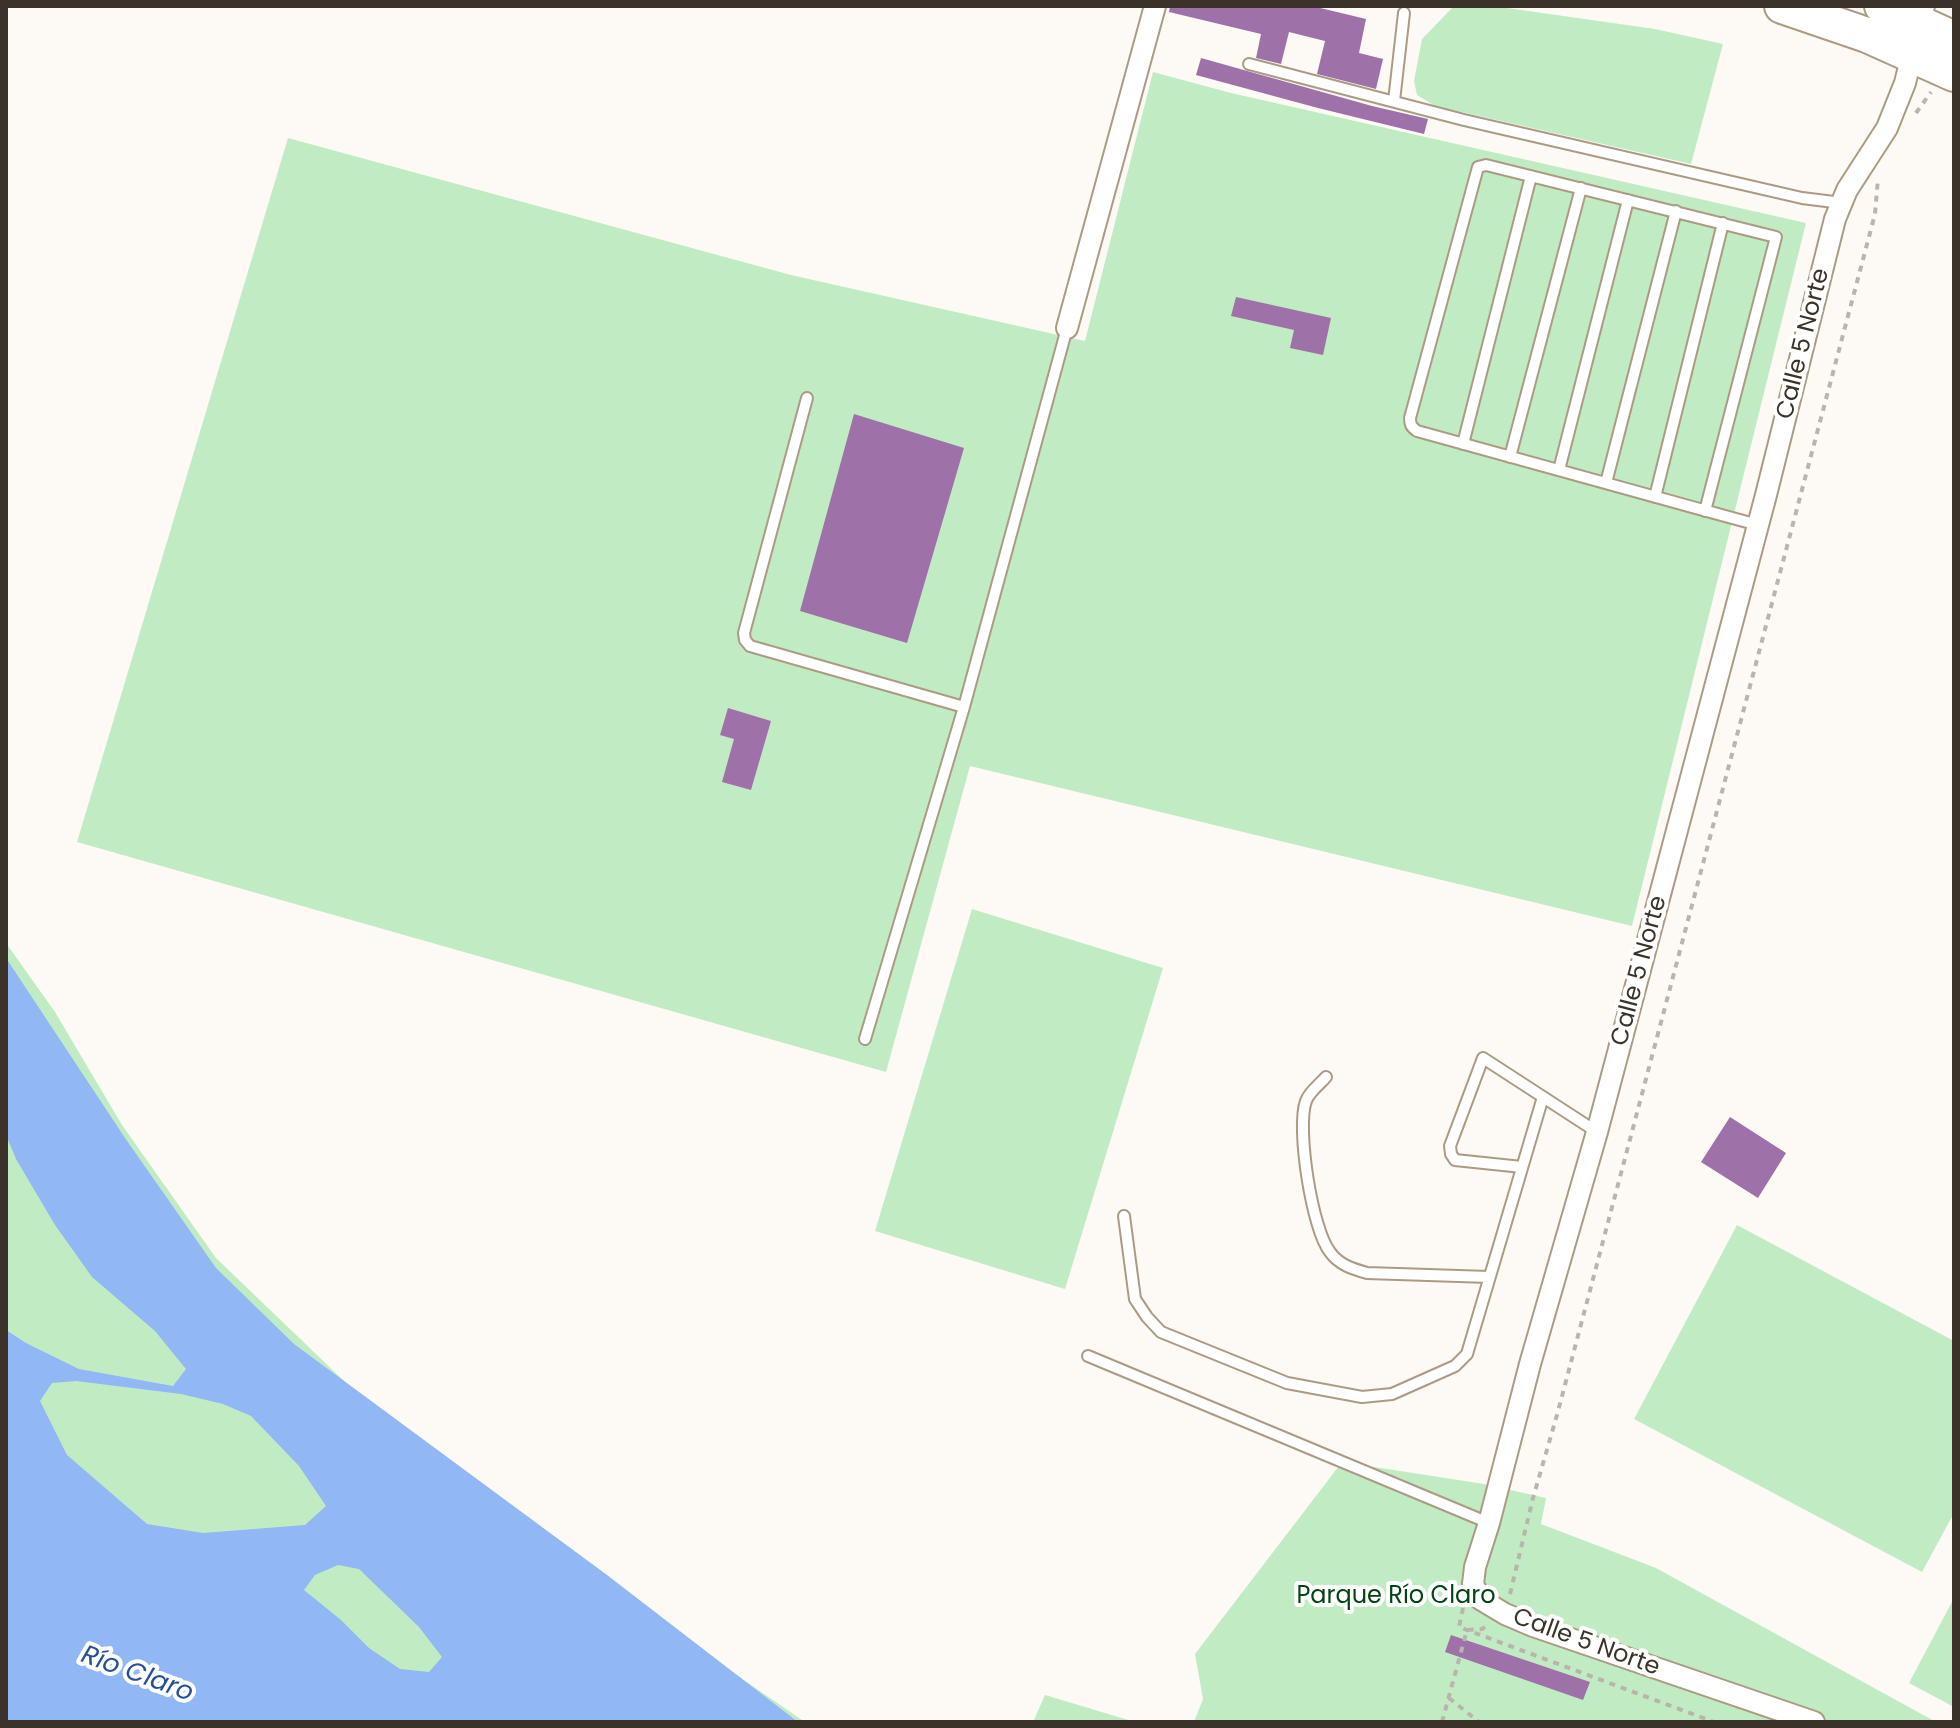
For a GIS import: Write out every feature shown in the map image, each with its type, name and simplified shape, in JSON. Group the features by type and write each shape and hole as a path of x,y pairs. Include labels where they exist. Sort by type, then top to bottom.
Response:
{"main road":[{"path":"1782,6 1867,35 1919,28"},
{"path":"1882,6 1919,28 1954,39"},
{"path":"1919,28 1942,83"}],"street":[{"path":"1067,328 1155,6"},
{"name":"Calle 5 Norte","path":"1814,1722 1599,1650 1505,1614 1480,1599 1473,1584 1475,1567 1597,1132 1758,525 1835,219 1887,128 1905,83 1919,28"}],"lane":[{"path":"1394,101 1404,13"},
{"path":"1249,64 1464,120 1802,198 1842,203"},
{"path":"1705,511 1777,240 1773,235 1481,165 1476,170 1410,418 1413,429 1463,444 1705,511 1758,525"},
{"path":"1463,444 1531,176"},
{"path":"1510,457 1581,188"},
{"path":"1559,470 1628,200"},
{"path":"1606,483 1676,211"},
{"path":"1655,497 1723,223"},
{"path":"865,1039 964,707 1067,328"},
{"path":"807,398 744,633 745,640 750,646 964,707"},
{"path":"1522,1167 1455,1160 1451,1154 1450,1146 1483,1058 1597,1132"},
{"path":"1326,1077 1307,1097 1303,1121 1307,1180 1319,1233 1328,1250 1337,1261 1367,1273 1489,1277"},
{"path":"1124,1216 1135,1299 1161,1332 1287,1383 1362,1397 1392,1394 1455,1366 1467,1354 1543,1097"},
{"path":"1088,1356 1489,1523"}],"path":[{"path":"1915,115 1942,83"},
{"path":"1442,1722 1467,1630 1482,1629 1505,1614 1533,1498 1875,214 1879,171"},
{"path":"1449,1698 1479,1722"}],"green space":[{"path":"1454,6 1493,6 1655,29 1723,44 1691,164 1435,106 1417,95 1414,81 1422,39"},
{"path":"1153,72 1231,93 1806,223 1632,926 970,766 886,1072 77,842 288,138 791,275 1085,341"},
{"path":"972,909 1163,968 1065,1289 875,1231"},
{"path":"6,943 55,1012 122,1125 216,1258 343,1380 498,1511 805,1722 6,1722"},
{"path":"1737,1225 1954,1341 1954,1513 1922,1572 1634,1419"},
{"name":"Parque Río Claro","path":"1342,1462 1484,1484 1546,1498 1541,1524 1656,1568 1936,1722 1194,1722 1203,1699 1195,1654"},
{"path":"1954,1598 1954,1707 1909,1683"},
{"path":"1045,1695 1135,1722 1033,1722"}],"water":[{"name":"Río Claro","path":"6,958 125,1138 216,1268 294,1344 607,1575 798,1722 6,1722 6,1330 79,1369 173,1386 186,1369 155,1331 92,1277 55,1225 16,1159 6,1135","holes":["76,1381 181,1394 223,1404 251,1416 299,1466 326,1506 305,1525 203,1533 147,1524 67,1455 40,1401 52,1383","338,1565 359,1569 419,1627 442,1657 429,1672 400,1669 369,1648 304,1590 315,1575"]}],"building":[{"path":"1170,6 1312,6 1366,19 1359,53 1383,59 1376,89 1317,74 1325,41 1289,32 1281,64 1256,58 1261,34 1169,12"},
{"path":"1201,58 1428,119 1424,134 1196,75"},
{"path":"1236,297 1331,318 1323,355 1290,348 1294,330 1231,316"},
{"path":"854,414 964,448 907,643 800,611"},
{"path":"728,708 771,721 751,790 722,782 734,739 720,735"},
{"path":"1730,1117 1786,1153 1758,1198 1701,1162"},
{"path":"1451,1635 1590,1682 1583,1700 1445,1652"}]}
